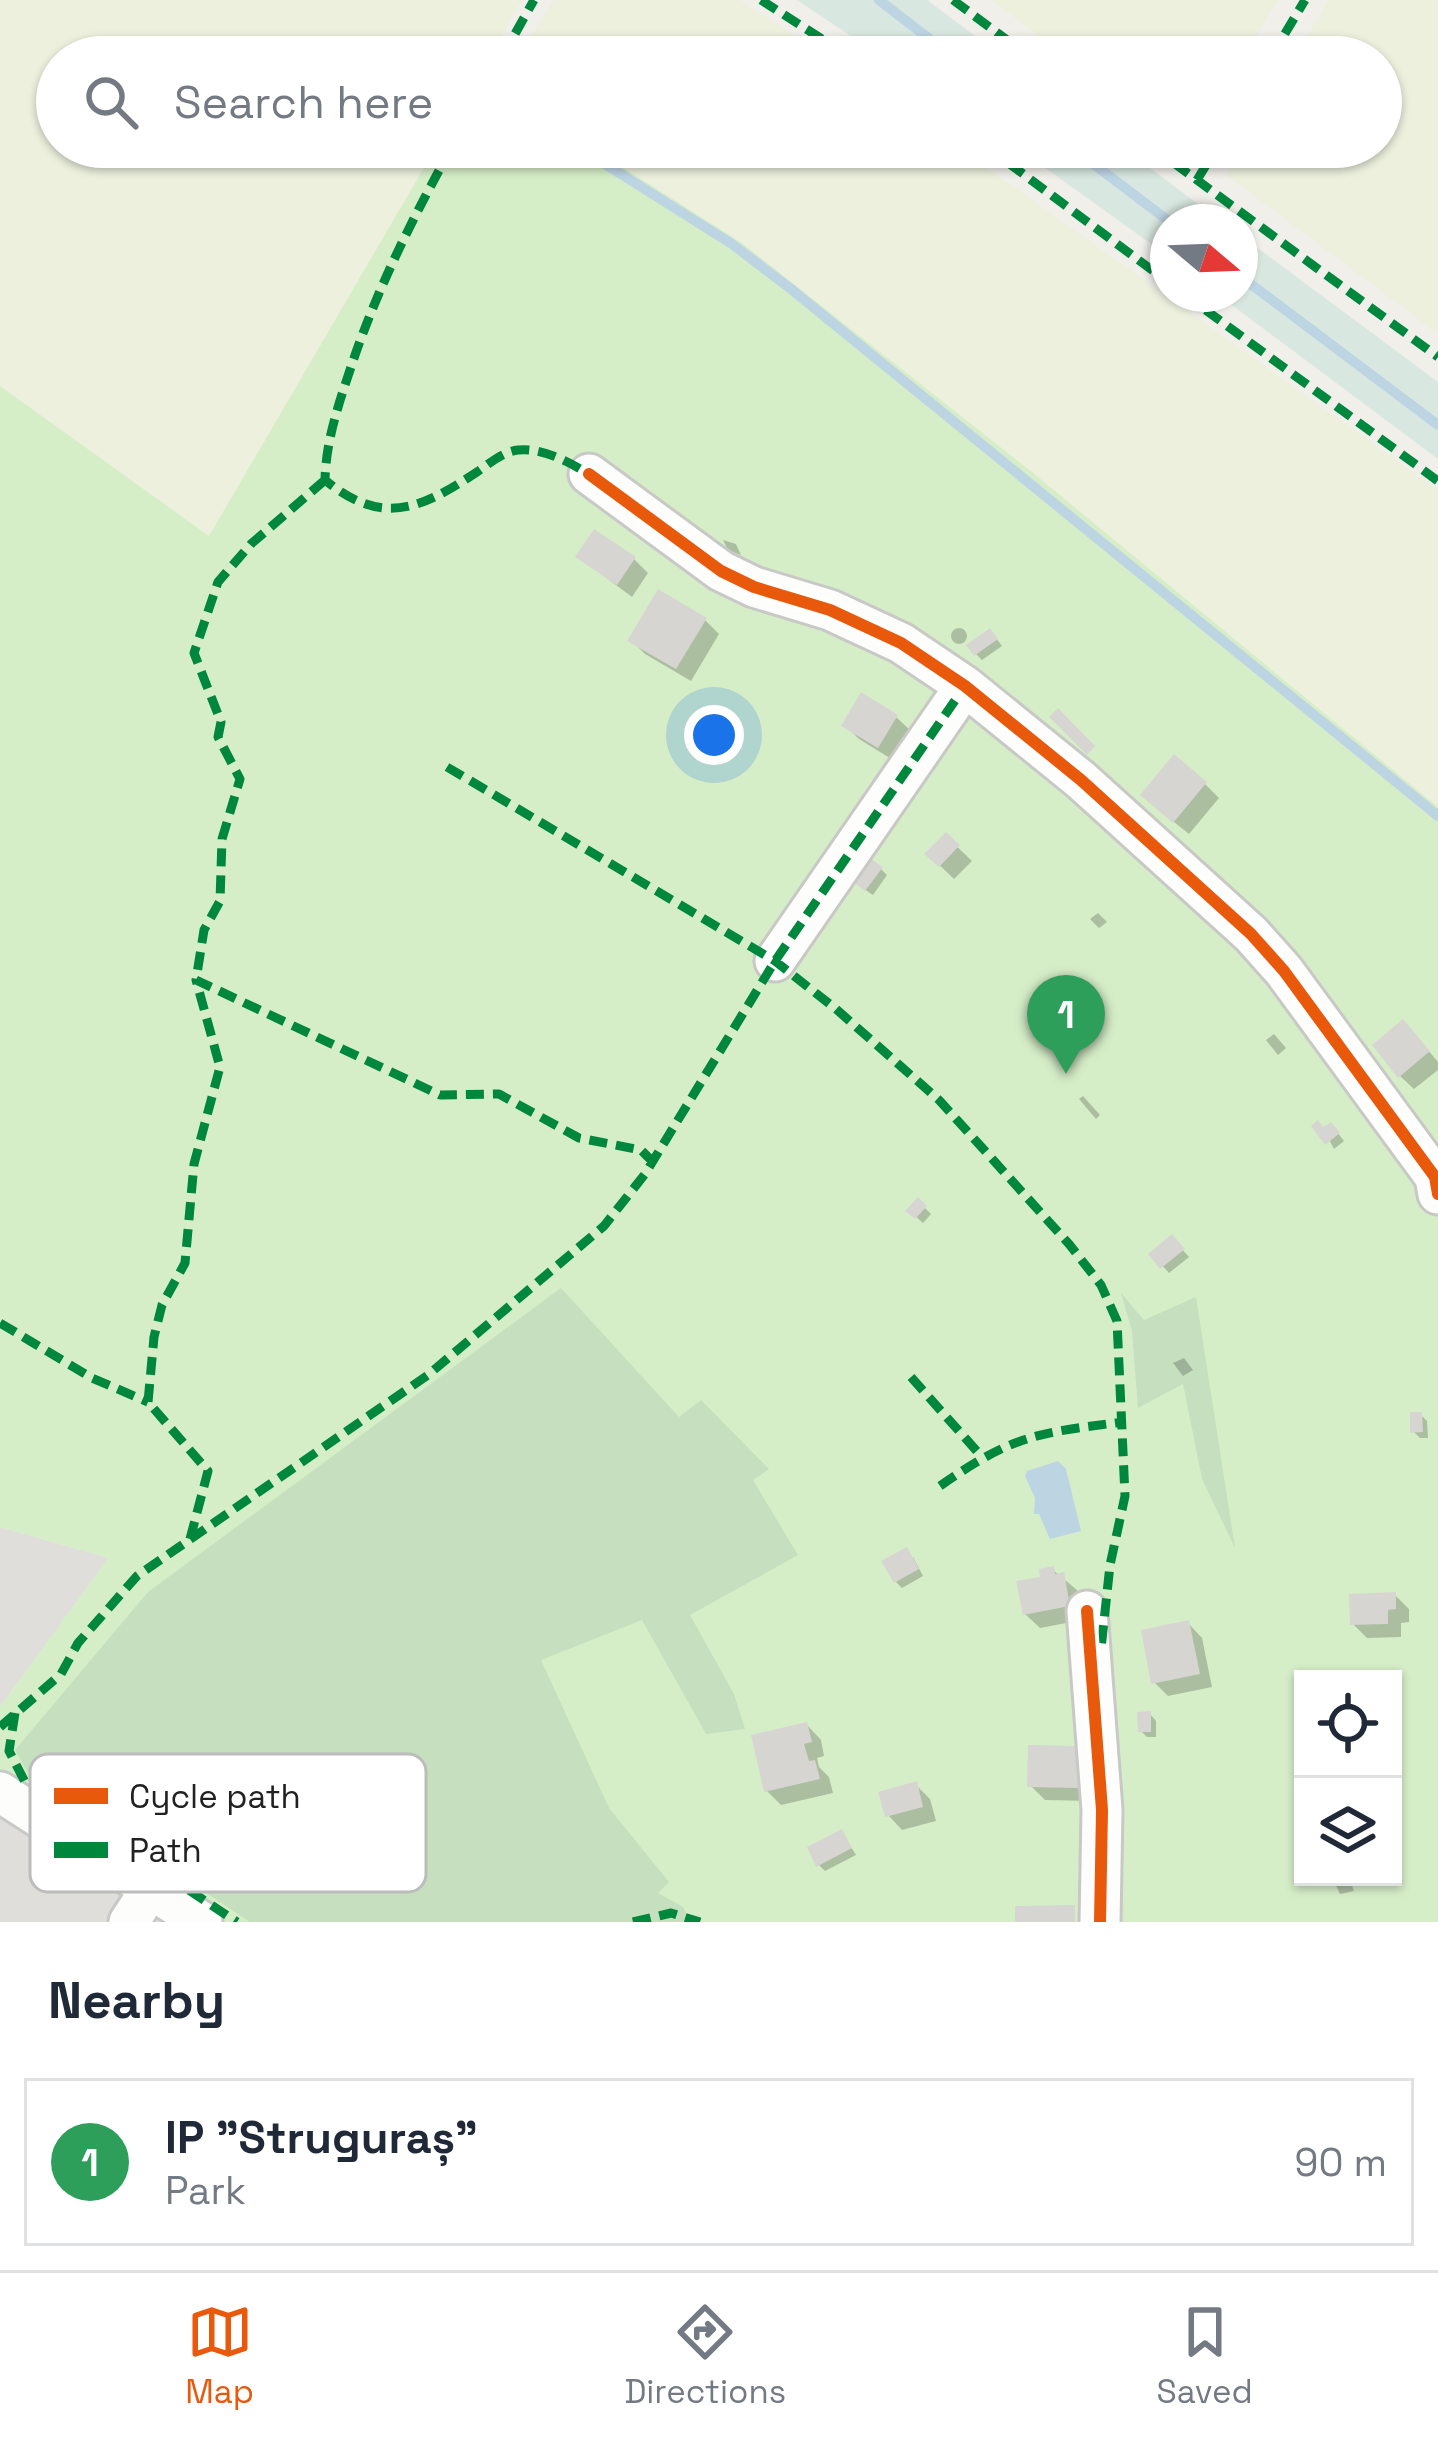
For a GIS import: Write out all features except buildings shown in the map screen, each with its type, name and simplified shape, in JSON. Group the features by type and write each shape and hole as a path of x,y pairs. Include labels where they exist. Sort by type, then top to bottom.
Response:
{"street":[{"path":"589,474 721,571 754,587 830,610 901,643 965,686 1099,795 1251,934 1284,971 1435,1177 1438,1194"},
{"path":"775,961 965,686"},
{"path":"1087,1611 1102,1810 1100,1922"},
{"path":"0,1792 30,1811"},
{"path":"129,1922 149,1892"},
{"path":"158,1892 202,1922"}],"shaded area":[{"path":"797,0 927,0 975,36 851,36"},
{"path":"1045,168 1150,168 1198,204 1150,204 1150,243"},
{"path":"1258,248 1438,382 1438,459 1241,312 1258,312"},
{"path":"0,1527 109,1558 0,1707"},
{"path":"0,1775 30,1795 30,1892 180,1892 226,1922 0,1922"}],"green space":[{"path":"0,0 522,0 501,36 36,36 36,168 424,168 209,537 0,386"},
{"path":"554,0 739,0 795,36 531,36"},
{"path":"991,0 1278,0 1257,36 1040,36"},
{"path":"1329,0 1438,0 1438,334 1226,175 1230,168 1402,168 1402,36 1308,36"},
{"path":"424,168 624,168 742,243 1032,472 1438,807 1438,1922 226,1922 180,1892 426,1892 426,1754 30,1754 30,1795 0,1775 0,1707 108,1558 0,1527 0,386 209,536"},
{"path":"624,168 987,168 1150,284 1150,312 1189,312 1438,490 1438,807 1032,472 742,243"},
{"path":"561,1288 679,1417 701,1400 769,1469 753,1480 798,1555 690,1615 734,1694 745,1729 706,1734 642,1620 541,1660 609,1808 669,1882 658,1893 683,1907 691,1922 250,1922 205,1892 426,1892 426,1754 30,1754 30,1776 15,1750 148,1592"},
{"path":"1121,1293 1144,1320 1196,1297 1235,1548 1202,1479 1183,1384 1138,1408 1132,1331"}],"water":[{"path":"1058,1461 1066,1469 1081,1531 1050,1539 1039,1514 1034,1514 1035,1498 1025,1476 1027,1471"}],"waterway":[{"path":"879,0 926,36"},
{"path":"611,168 732,244 791,289 1438,816"},
{"path":"1099,168 1150,207"},
{"path":"1258,290 1438,425"}],"marked path":[{"path":"514,36 534,0"},
{"path":"761,0 817,36"},
{"path":"953,0 1002,36"},
{"path":"1284,36 1305,0"},
{"path":"441,168 360,341 333,424 325,480 365,504 401,508 438,495 518,450 559,458 596,479"},
{"path":"1015,168 1150,269"},
{"path":"1181,168 1438,357"},
{"path":"1197,180 1204,168"},
{"path":"1208,312 1438,481"},
{"path":"325,480 251,544 218,582 194,653 221,722 218,737 240,779 222,839 220,901 204,930 196,980 440,1095 499,1094 579,1138 641,1150 653,1162"},
{"path":"0,1727 61,1674 78,1643 137,1576 428,1375 604,1226 645,1174 775,961 965,686"},
{"path":"447,767 775,961 836,1009 939,1100 1101,1285 1117,1321 1125,1496 1110,1565 1101,1649"},
{"path":"190,1539 208,1471 148,1402 154,1337 162,1305 185,1263 194,1164 220,1067 196,980"},
{"path":"0,1323 92,1378 148,1402"},
{"path":"911,1377 982,1457"},
{"path":"940,1486 987,1456 1027,1439 1123,1422"},
{"path":"15,1713 9,1751 30,1785"},
{"path":"192,1892 237,1922"},
{"path":"633,1922 671,1913 700,1922"}],"cycle path":[{"path":"589,474 721,571 754,587 830,610 901,643 965,686 1081,780 1251,934 1284,971 1435,1177 1438,1194"},
{"path":"1087,1611 1102,1810 1100,1922"}],"place":[{"name":"IP \"Struguraș\"","path":"1066,1074"}]}
